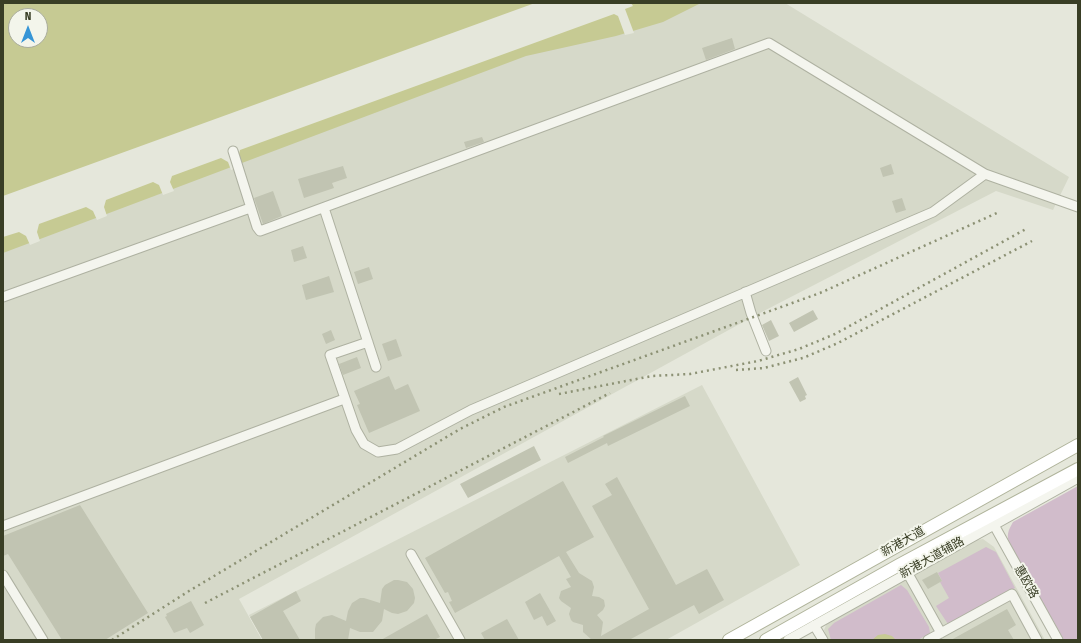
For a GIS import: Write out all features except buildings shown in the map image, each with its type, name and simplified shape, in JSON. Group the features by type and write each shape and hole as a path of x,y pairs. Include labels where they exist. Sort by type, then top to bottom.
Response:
{"main road":[{"name":"新港大道","path":"729,640 1078,445"},
{"name":"新港大道","path":"766,640 900,565 1078,470"}],"street":[{"path":"233,151 250,208 260,231 769,43 985,174 1078,207"},
{"path":"368,342 330,355 344,399 356,430 364,444 378,452 397,449 471,410 933,212 985,174"},
{"path":"3,297 250,208"},
{"path":"324,208 376,367"},
{"path":"745,292 751,313 766,351"},
{"path":"3,526 344,399"},
{"name":"新港大道辅路","path":"788,640 907,572 1078,478"},
{"name":"惠欧路","path":"994,525 1058,640"},
{"path":"411,554 460,640"},
{"path":"907,572 941,633"},
{"path":"3,575 43,640"},
{"path":"928,640 1012,594 1037,640"},
{"path":"814,625 823,640"}],"shaded area":[{"path":"3,3 701,3 663,22 616,36 526,56 3,253"},
{"path":"523,3 785,3 1069,177 1053,210 996,191 756,315 239,599 262,640 3,640 3,190"},
{"path":"702,385 800,565 666,640 263,640 249,615"},
{"path":"1078,486 1078,640 1064,640 1010,545 1008,536 1013,522"},
{"path":"983,539 994,547 1045,640 828,640 824,630 827,623 972,541"},
{"path":"986,547 996,552 1015,588 948,624 936,606 949,598 940,582 942,581 938,573"},
{"path":"901,585 907,590 929,627 930,633 918,640 831,640 828,629 834,623"},
{"path":"885,634 892,636 896,640 872,640 878,635"}],"pier":[{"path":"535,3 631,3 633,6 625,9 634,33 625,35 618,16 614,14 240,150 238,158 241,166 231,170 228,162 221,158 172,176 170,182 174,191 163,195 159,185 153,182 106,200 104,207 107,216 97,220 93,211 86,207 39,224 37,232 40,241 30,245 26,236 19,232 3,237 3,196"}],"railway":[{"path":"112,640 189,591 460,429 504,407 820,293 999,212"},
{"path":"559,394 652,376 690,374 758,361 799,349 835,334 1026,229"},
{"path":"736,370 764,368 803,358 838,343 1032,241"},
{"path":"205,603 610,393"}]}
